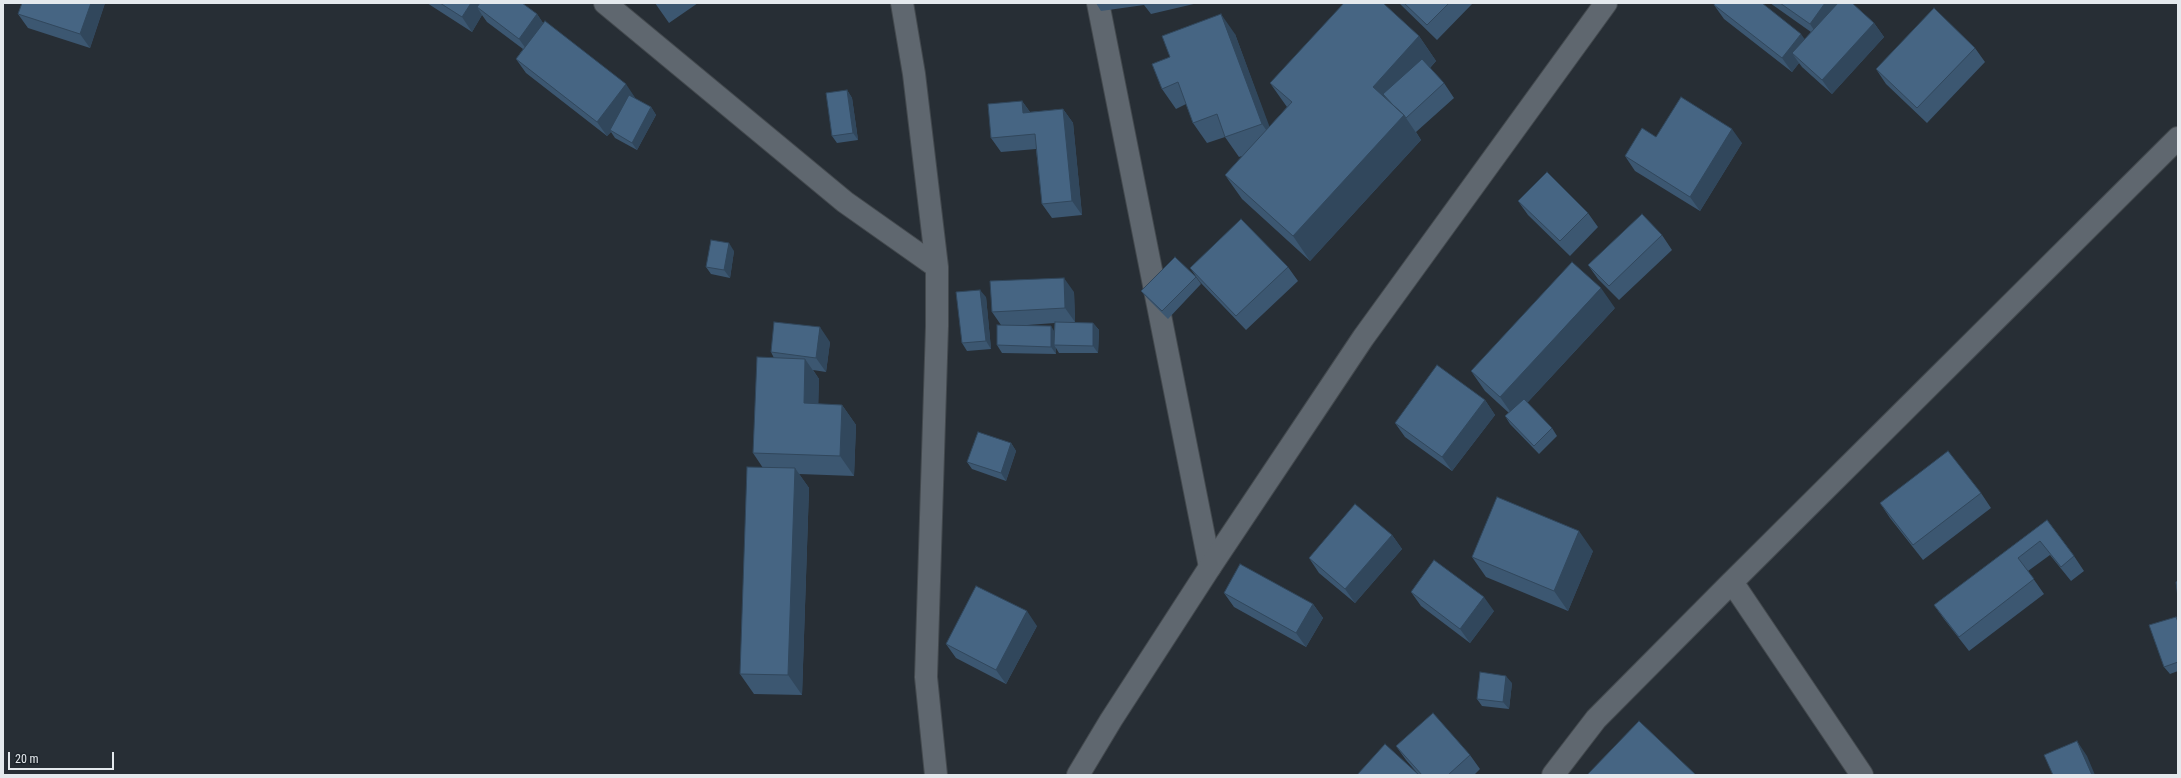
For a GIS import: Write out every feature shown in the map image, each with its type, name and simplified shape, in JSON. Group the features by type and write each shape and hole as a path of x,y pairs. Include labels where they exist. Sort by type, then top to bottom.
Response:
{"street":[{"path":"605,3 846,202 937,267"},
{"path":"902,3 914,74 937,267 937,326 926,677 936,775"},
{"path":"1098,3 1210,567"},
{"path":"1078,775 1111,720 1210,567 1363,338 1606,3"},
{"path":"1553,775 1596,719 2178,138"},
{"path":"1732,582 1862,775"}],"building":[{"path":"22,3 91,3 80,34 18,14"},
{"path":"440,3 471,3 462,17"},
{"path":"480,3 522,3 537,14 519,39 477,7"},
{"path":"1344,3 1383,3 1419,36 1373,87 1404,115 1293,236 1225,175 1292,102 1270,83"},
{"path":"1404,3 1449,3 1427,25"},
{"path":"1715,3 1762,3 1801,34 1782,58 1714,5"},
{"path":"1780,3 1825,3 1810,24"},
{"path":"1838,3 1852,3 1874,23 1822,80 1792,53"},
{"path":"1934,8 1975,48 1917,108 1876,69"},
{"path":"1221,14 1262,124 1225,137 1217,114 1193,123 1178,82 1162,89 1152,64 1170,57 1162,36"},
{"path":"545,21 626,84 597,122 516,59"},
{"path":"1422,59 1444,83 1406,118 1383,94"},
{"path":"847,90 853,133 832,136 826,93"},
{"path":"629,95 651,107 632,143 610,130"},
{"path":"1681,97 1732,129 1690,197 1625,156 1642,128 1656,137"},
{"path":"1022,101 1023,113 1063,109 1072,201 1042,204 1035,134 991,138 988,104"},
{"path":"1547,172 1588,213 1560,241 1518,201"},
{"path":"1642,214 1662,235 1609,286 1588,265"},
{"path":"1241,219 1288,267 1236,316 1190,268"},
{"path":"711,240 729,243 724,270 706,267"},
{"path":"1175,257 1196,277 1162,311 1141,291"},
{"path":"1572,262 1601,288 1500,397 1471,371"},
{"path":"1064,278 1065,308 992,312 990,281"},
{"path":"980,290 986,341 962,343 956,292"},
{"path":"774,322 820,327 816,358 771,352"},
{"path":"1055,322 1093,323 1093,346 1054,345"},
{"path":"997,325 1051,326 1051,347 997,345"},
{"path":"757,357 805,359 804,403 842,405 840,456 753,453"},
{"path":"1437,365 1485,400 1442,457 1395,423"},
{"path":"1524,399 1552,428 1534,446 1505,416"},
{"path":"978,432 1011,443 1001,473 967,462"},
{"path":"1948,451 1981,493 1913,545 1880,503"},
{"path":"747,467 795,468 788,675 740,674"},
{"path":"1497,497 1579,531 1554,591 1472,557"},
{"path":"1355,504 1392,535 1345,589 1309,558"},
{"path":"2047,520 2074,556 2061,567 2040,541 2018,558 2034,579 1959,637 1934,605"},
{"path":"1434,560 1484,597 1460,629 1411,592"},
{"path":"1240,564 1313,604 1296,633 1224,593"},
{"path":"2178,581 2178,598 2176,582"},
{"path":"976,586 1027,611 996,670 946,644"},
{"path":"2176,617 2178,622 2178,662 2164,667 2149,625"},
{"path":"1480,672 1506,676 1503,702 1477,699"},
{"path":"1433,713 1470,755 1448,775 1422,775 1396,746"},
{"path":"1639,721 1696,775 1587,775"},
{"path":"2077,741 2092,775 2053,775 2044,755"},
{"path":"1385,744 1419,775 1357,775"}]}
